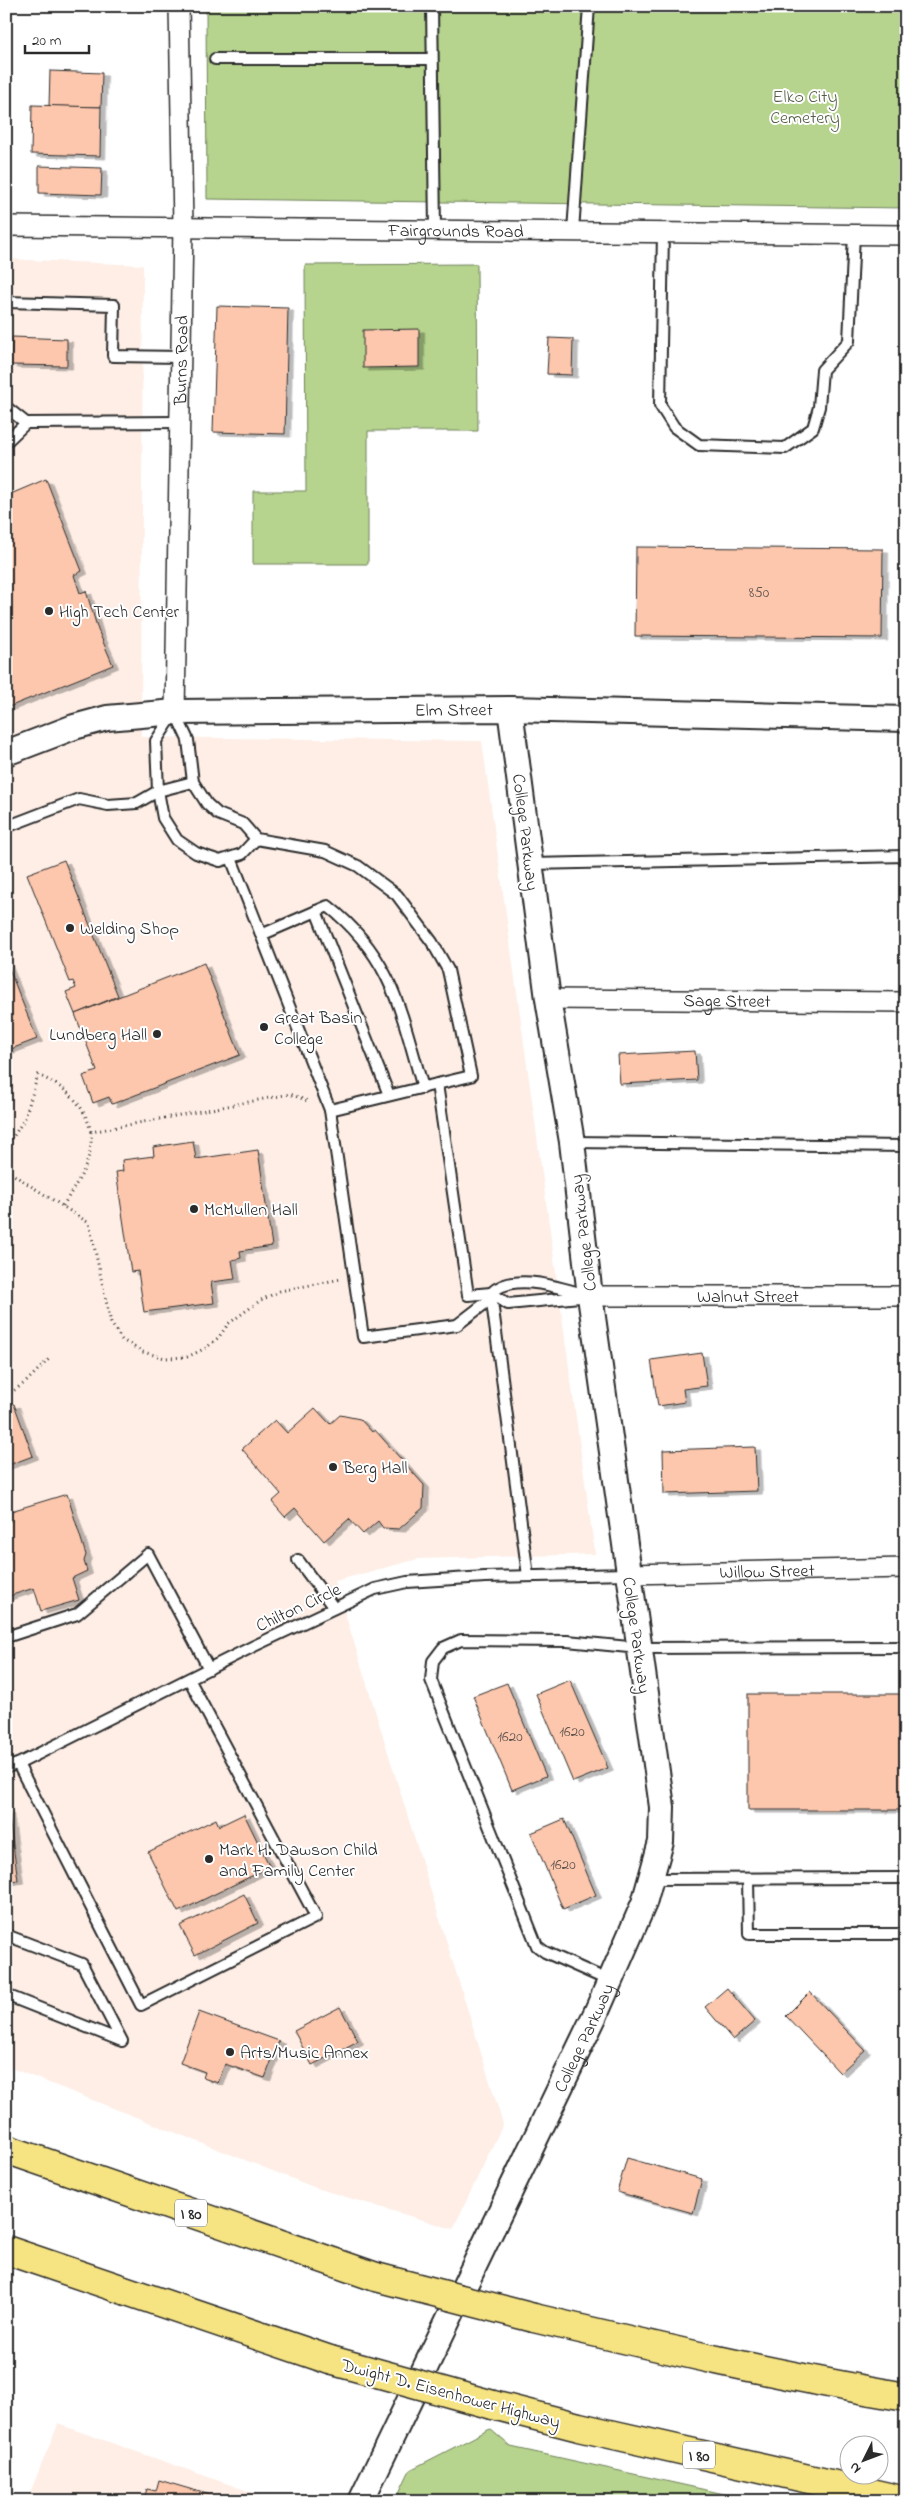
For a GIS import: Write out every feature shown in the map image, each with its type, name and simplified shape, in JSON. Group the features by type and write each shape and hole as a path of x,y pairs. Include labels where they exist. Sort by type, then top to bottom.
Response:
{"highway":[{"name":"I 80","path":"6,2149 376,2277 534,2318 704,2358 906,2398"},
{"name":"Dwight D. Eisenhower Highway","path":"6,2250 330,2360 579,2427 906,2500"}],"street":[{"name":"Burns Road","path":"175,712 183,226 179,6"},
{"name":"Fairgrounds Road","path":"6,226 183,226 906,234"},
{"name":"Elm Street","path":"6,752 74,727 107,718 175,712 510,710 906,719"},
{"name":"College Parkway","path":"361,2501 610,1981 644,1903 661,1842 662,1807 590,1296 572,1142 548,999 510,710"},
{"name":"Sage Street","path":"548,999 906,1002"},
{"name":"Walnut Street","path":"590,1296 906,1296"},
{"name":"Willow Street","path":"628,1574 906,1568"}],"lane":[{"path":"432,6 431,59 435,229"},
{"path":"573,231 589,6"},
{"path":"215,59 431,59"},
{"path":"663,232 660,405 674,427 699,445 785,448 813,428 819,407 822,370 849,341 854,234"},
{"path":"6,302 114,305 113,356 182,357"},
{"path":"6,407 26,423 181,422"},
{"path":"6,442 26,423"},
{"path":"175,712 188,740 193,782 206,804 218,814 243,824 256,838 325,851 358,866 397,895 432,942 448,970 472,1076 330,1110"},
{"path":"175,712 156,741 158,790 164,818 178,840 196,853 220,860 242,854 256,838"},
{"path":"6,827 78,799 108,805 137,803 158,790 193,782"},
{"path":"530,864 906,856"},
{"path":"231,858 330,1110 363,1337 457,1325 491,1296 500,1285 543,1282 590,1296"},
{"path":"261,935 328,906 342,917 374,952 393,986 423,1088"},
{"path":"316,911 389,1095"},
{"path":"437,1084 468,1295 491,1296 508,1304 590,1296"},
{"path":"572,1142 906,1146"},
{"path":"491,1296 528,1576"},
{"path":"6,1637 77,1614 148,1554 209,1669"},
{"path":"298,1560 334,1608"},
{"name":"Chilton Circle","path":"6,1767 18,1764 376,1589 407,1582 528,1576 628,1574"},
{"path":"610,1981 545,1952 537,1946 430,1680 434,1661 443,1648 461,1640 567,1641 639,1648 906,1647"},
{"path":"18,1764 141,2005 316,1917 189,1679"},
{"path":"651,1879 906,1878"},
{"path":"748,1879 749,1934 906,1934"},
{"path":"6,1935 82,1964 122,2041 6,1995"}],"path":[{"path":"6,1148 25,1118 38,1075 59,1085 86,1114 91,1132 92,1150 87,1165 63,1206"},
{"path":"91,1132 290,1094"},
{"path":"6,1170 89,1223 111,1323 122,1340 143,1352 165,1358 187,1357 206,1348 219,1337 228,1324 261,1300 280,1291 354,1276"},
{"path":"6,1396 26,1382 50,1358"}],"shaded area":[{"name":"Great Basin College","path":"6,259 143,265 141,737 482,741 595,1554 418,1559 335,1581 503,2124 453,2229 316,2188 6,2066"},
{"path":"58,2424 276,2501 34,2501 29,2495"}],"green space":[{"name":"Elko City Cemetery","path":"206,6 906,6 906,208 207,199"},
{"path":"477,264 478,431 368,431 368,564 253,564 253,491 306,491 305,265"},
{"path":"490,2429 511,2447 756,2501 395,2501 410,2470"}],"building":[{"path":"50,71 102,73 101,107 49,106"},
{"path":"32,105 101,107 100,156 31,154"},
{"path":"39,166 102,168 101,195 39,193"},
{"path":"217,306 288,308 285,434 213,432"},
{"path":"419,329 419,367 363,368 363,330"},
{"path":"12,337 67,339 67,366 11,365"},
{"path":"549,338 573,339 572,375 547,374"},
{"name":"High Tech Center","path":"46,479 82,571 74,575 80,593 86,591 98,630 113,665 6,708 6,496"},
{"path":"636,547 883,549 882,638 635,636"},
{"name":"Welding Shop","path":"64,860 118,996 75,1014 66,992 76,988 73,981 70,982 27,874"},
{"path":"6,961 37,1039 6,1051"},
{"name":"Lundberg Hall","path":"204,963 240,1055 112,1104 109,1097 93,1103 83,1076 97,1071 75,1014"},
{"path":"695,1051 697,1080 620,1084 618,1055"},
{"name":"McMullen Hall","path":"193,1141 196,1159 258,1150 272,1246 240,1251 241,1258 232,1260 235,1279 211,1282 214,1303 144,1312 138,1271 131,1272 116,1172 123,1171 122,1160 154,1156 153,1147"},
{"path":"702,1353 707,1386 683,1389 685,1402 658,1406 651,1360"},
{"path":"14,1404 33,1456 6,1466 6,1407"},
{"name":"Berg Hall","path":"315,1408 330,1424 340,1415 360,1419 372,1432 375,1430 424,1485 423,1508 399,1529 383,1528 378,1521 363,1534 349,1519 324,1541 295,1508 285,1517 272,1502 281,1494 242,1449 275,1420 287,1433"},
{"path":"755,1447 757,1491 664,1494 663,1450"},
{"path":"67,1494 86,1555 84,1561 87,1571 72,1578 79,1600 41,1611 34,1588 6,1597 6,1522 11,1521 8,1512"},
{"path":"570,1680 608,1768 573,1782 536,1694"},
{"path":"507,1683 546,1776 512,1790 473,1696"},
{"path":"748,1694 906,1694 906,1810 748,1810"},
{"path":"6,1811 8,1811 18,1880 6,1882"},
{"name":"Mark H. Dawson Child and Family Center","path":"244,1814 270,1867 178,1912 148,1852 216,1819 219,1826"},
{"path":"564,1819 596,1895 563,1909 531,1833"},
{"path":"244,1894 258,1923 195,1955 180,1926"},
{"path":"727,1988 755,2021 733,2040 705,2007"},
{"path":"810,1992 865,2050 840,2073 786,2016"},
{"path":"340,2007 358,2041 312,2065 294,2031"},
{"name":"Arts/Music Annex","path":"199,2012 279,2041 265,2078 225,2064 218,2083 203,2078 205,2072 180,2063"},
{"path":"627,2158 702,2179 693,2213 617,2192"},
{"path":"159,2480 224,2499 224,2501 143,2501 147,2489 156,2491"}],"place":[{"name":"High Tech Center","path":"49,611"},
{"name":"Welding Shop","path":"70,928"},
{"name":"Great Basin College","path":"264,1027"},
{"name":"Lundberg Hall","path":"157,1034"},
{"name":"McMullen Hall","path":"194,1209"},
{"name":"Berg Hall","path":"333,1467"},
{"name":"Mark H. Dawson Child and Family Center","path":"209,1859"},
{"name":"Arts/Music Annex","path":"230,2052"}]}
